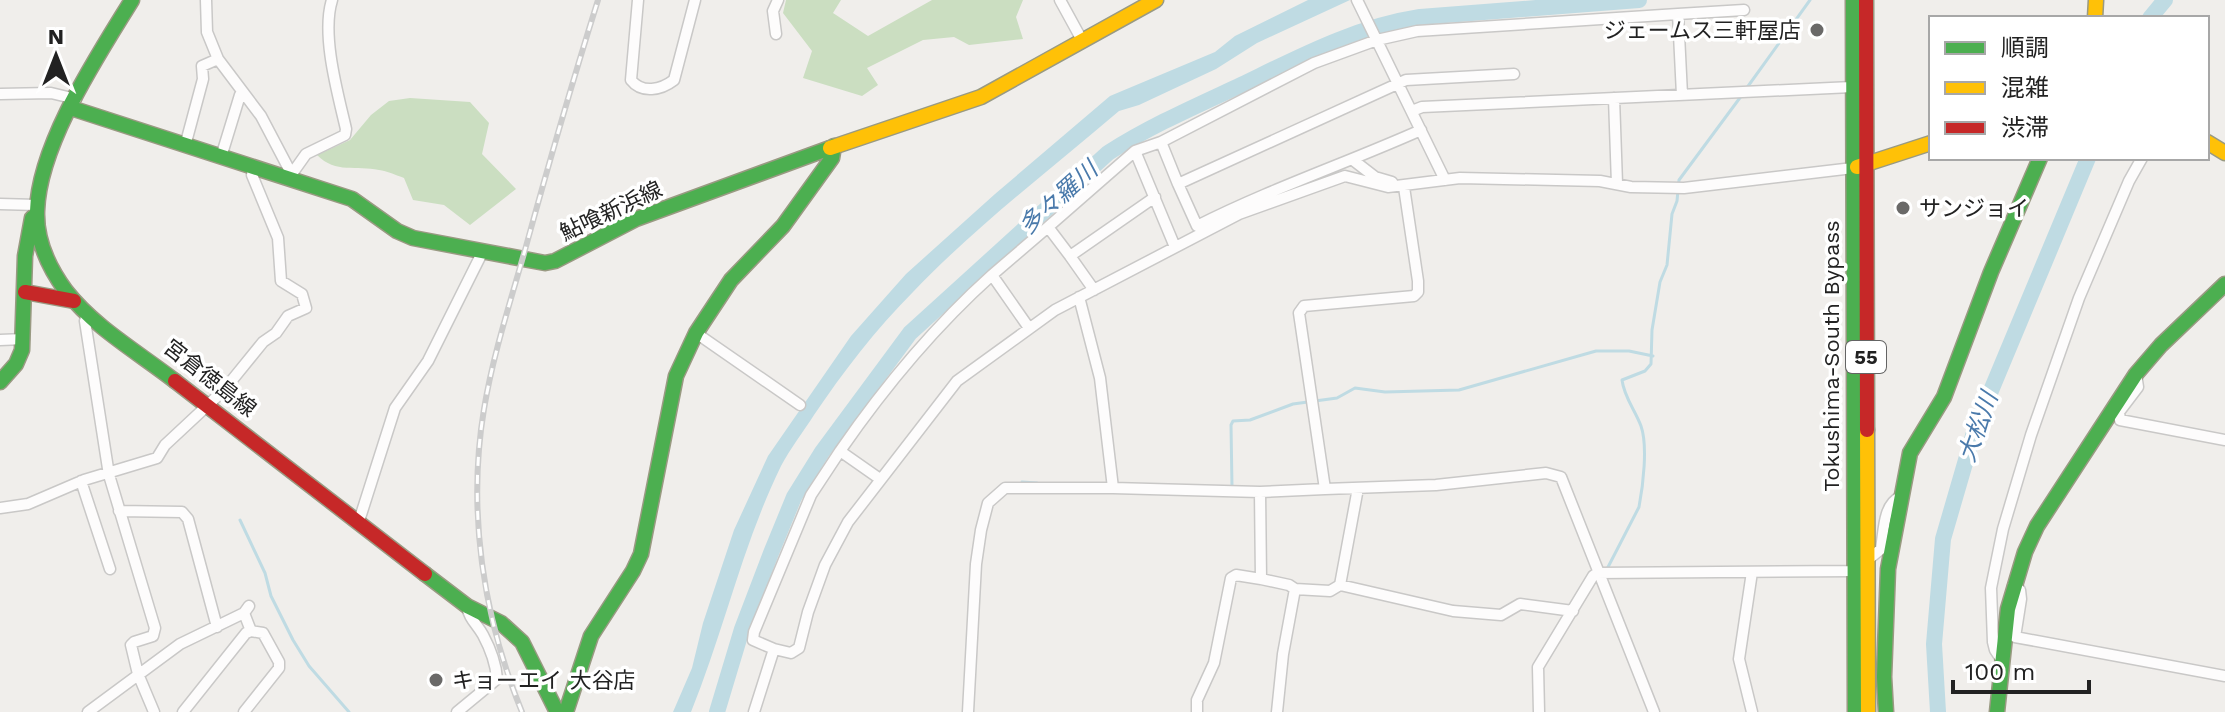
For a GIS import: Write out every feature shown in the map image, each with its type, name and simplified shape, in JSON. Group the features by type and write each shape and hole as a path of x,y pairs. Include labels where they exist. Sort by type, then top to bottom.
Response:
{"main road":[{"name":"宮倉徳島線","path":"132,0 73,104 43,176 37,210 48,261 74,301 87,313 467,606 501,623 522,642 557,712"},
{"name":"鮎喰新浜線","path":"73,104 185,146 290,175 352,199 397,231 413,238 532,263 555,261 636,219 834,146 981,97 1156,0"},
{"name":"Tokushima-South Bypass","path":"1859,2 1852,87 1859,166 1868,712"},
{"name":"Tokushima-South Bypass","path":"1855,712 1859,2"},
{"path":"1859,166 1929,144"},
{"path":"566,712 591,636 641,554 676,376 696,333 731,280 783,226 832,158 834,146"},
{"path":"1886,712 1886,598 1900,497 1910,453 1947,389 1991,272 2039,160"},
{"path":"0,382 16,364 24,339 25,256 32,218 37,210"},
{"path":"1997,712 2001,659 2013,586 2037,526 2136,374 2161,345 2225,284"},
{"path":"25,292 74,301"}],"street":[{"path":"206,0 207,32 218,59 261,116 290,175 306,154 345,135 332,63 332,0"},
{"path":"638,0 631,80 637,88 646,90 674,80 695,0"},
{"path":"776,34 773,11 778,0"},
{"path":"1060,0 1083,42"},
{"path":"1358,1 1444,177"},
{"path":"1444,177 1404,187 1379,187 1355,177 1337,177 1239,214 1055,310 957,381 854,513 825,565 799,648 791,653 753,640 811,495 885,387 923,342 992,275 1135,151 1161,142 1314,63 1376,38 1451,27 1744,10"},
{"path":"1678,14 1682,95"},
{"path":"185,146 203,79 202,66 218,59"},
{"path":"1178,184 1406,80 1514,74"},
{"path":"1412,111 1422,107 1852,87"},
{"path":"221,157 243,92"},
{"path":"0,94 51,93 73,104"},
{"path":"1614,98 1617,184"},
{"path":"1161,142 1197,226 1267,192 1353,160 1421,130"},
{"path":"1135,151 1175,247"},
{"path":"1353,160 1385,181 1396,182 1444,177 1600,181 1668,188 1859,166"},
{"path":"2001,659 1993,642 1991,588 2003,529 2031,435 2079,298 2141,160"},
{"path":"0,508 28,504 81,481 157,458 174,435 241,372 263,342 276,333 288,316 306,308 302,294 281,281 279,276 278,238 252,175 253,167"},
{"path":"1325,489 1299,313 1304,306 1414,296 1418,292 1404,187"},
{"path":"1070,256 1155,197"},
{"path":"0,204 37,210"},
{"path":"1048,227 1094,290"},
{"path":"359,521 395,408 428,361 482,253"},
{"path":"992,275 1029,328"},
{"path":"1079,297 1100,378 1113,488"},
{"path":"87,313 85,321 109,475 155,628 153,636 131,645 138,674 154,712"},
{"path":"696,333 800,405"},
{"path":"0,340 24,339"},
{"path":"2136,374 2138,387 2119,412 2120,420 2225,440"},
{"path":"840,451 880,479"},
{"path":"968,712 976,564 988,503 1005,488 1260,492 1436,485 1554,473 1565,483 1597,573 1654,712"},
{"path":"81,481 110,569"},
{"path":"1340,585 1358,488"},
{"path":"1260,492 1261,579"},
{"path":"1539,712 1538,667 1597,573 1854,571 1881,549 1889,506 1900,497"},
{"path":"119,511 182,512 188,519 217,627"},
{"path":"1752,572 1739,659 1752,712"},
{"path":"1197,712 1197,700 1214,663 1231,578 1236,575 1289,585 1295,589 1330,591 1340,585 1453,611 1501,615 1520,604 1573,611"},
{"path":"2013,586 2020,590 2021,599 2015,637 2225,676"},
{"path":"1277,712 1295,589"},
{"path":"457,712 497,679 496,666 483,634 468,615 467,606"},
{"path":"88,712 180,644 247,610 251,631"},
{"path":"183,712 246,633 251,631 263,633 279,662 279,668 244,712"},
{"path":"754,712 774,649"}],"green space":[{"path":"786,0 841,0 833,13 868,36 932,0 1023,0 1016,17 1023,39 969,45 954,37 923,40 867,68 878,85 862,96 803,78 812,51 783,13"},
{"path":"410,98 470,102 489,123 482,154 516,189 470,225 444,205 413,200 404,178 371,169 331,165 317,155 350,140 371,115 389,101"}],"water":[{"path":"1308,0 1350,0 1257,43 1216,69 1139,105 1119,111 962,244 886,321 836,383 781,466 755,527 691,712 673,712 692,668 703,623 734,530 768,456 851,336 906,274 1110,96 1215,52 1235,36"}],"waterway":[{"name":"多々羅川","path":"717,712 742,629 771,553 794,497 822,452 910,333 1108,153 1157,125 1284,64 1373,28 1420,17 1639,0"},
{"path":"1746,89 1810,0"},
{"name":"大松川","path":"2152,16 2165,0"},
{"path":"1606,571 1639,507 1644,466 1643,434 1622,380 1645,371 1651,364 1652,330 1660,282 1667,265 1679,180 1742,95"},
{"name":"大松川","path":"1938,712 1934,644 1943,539 1975,429 2087,160"},
{"path":"1232,487 1233,421 1250,420 1293,404 1337,398 1355,388 1385,392 1459,390 1596,351 1629,351 1653,356"},
{"path":"1022,482 1037,483"},
{"path":"240,520 293,640 309,666 349,712"}],"railway":[{"path":"522,712 508,676 488,601 478,525 479,447 497,349 598,0"}],"traffic: fast":[{"path":"132,0 87,74 59,130 40,185 37,222 49,263 77,304 103,328 175,381"},
{"path":"1853,0 1855,712"},
{"path":"71,108 352,199 397,231 413,238 545,263 555,261 636,219 830,148"},
{"path":"566,712 591,636 641,554 676,376 696,333 731,280 783,226 832,158 834,146"},
{"path":"1886,712 1884,677 1888,569 1910,453 1944,397 1991,272 2039,160"},
{"path":"0,382 16,364 22,350 25,256 32,218 36,215"},
{"path":"1997,712 2008,609 2025,552 2037,526 2136,374 2161,345 2225,284"},
{"path":"425,574 467,606 501,623 522,642 557,712"}],"traffic: slow":[{"path":"830,148 981,97 1156,0"},
{"path":"2095,16 2096,0"},
{"path":"2209,143 2225,153"},
{"path":"1857,167 1929,144"},
{"path":"1867,430 1868,712"}],"traffic: jam":[{"path":"1866,0 1867,430"},
{"path":"25,292 74,301"},
{"path":"175,381 425,574"}],"place":[{"name":"ジェームス三軒屋店","path":"1817,30"},
{"name":"サンジョイ","path":"1903,208"},
{"name":"キョーエイ 大谷店","path":"436,680"}]}
